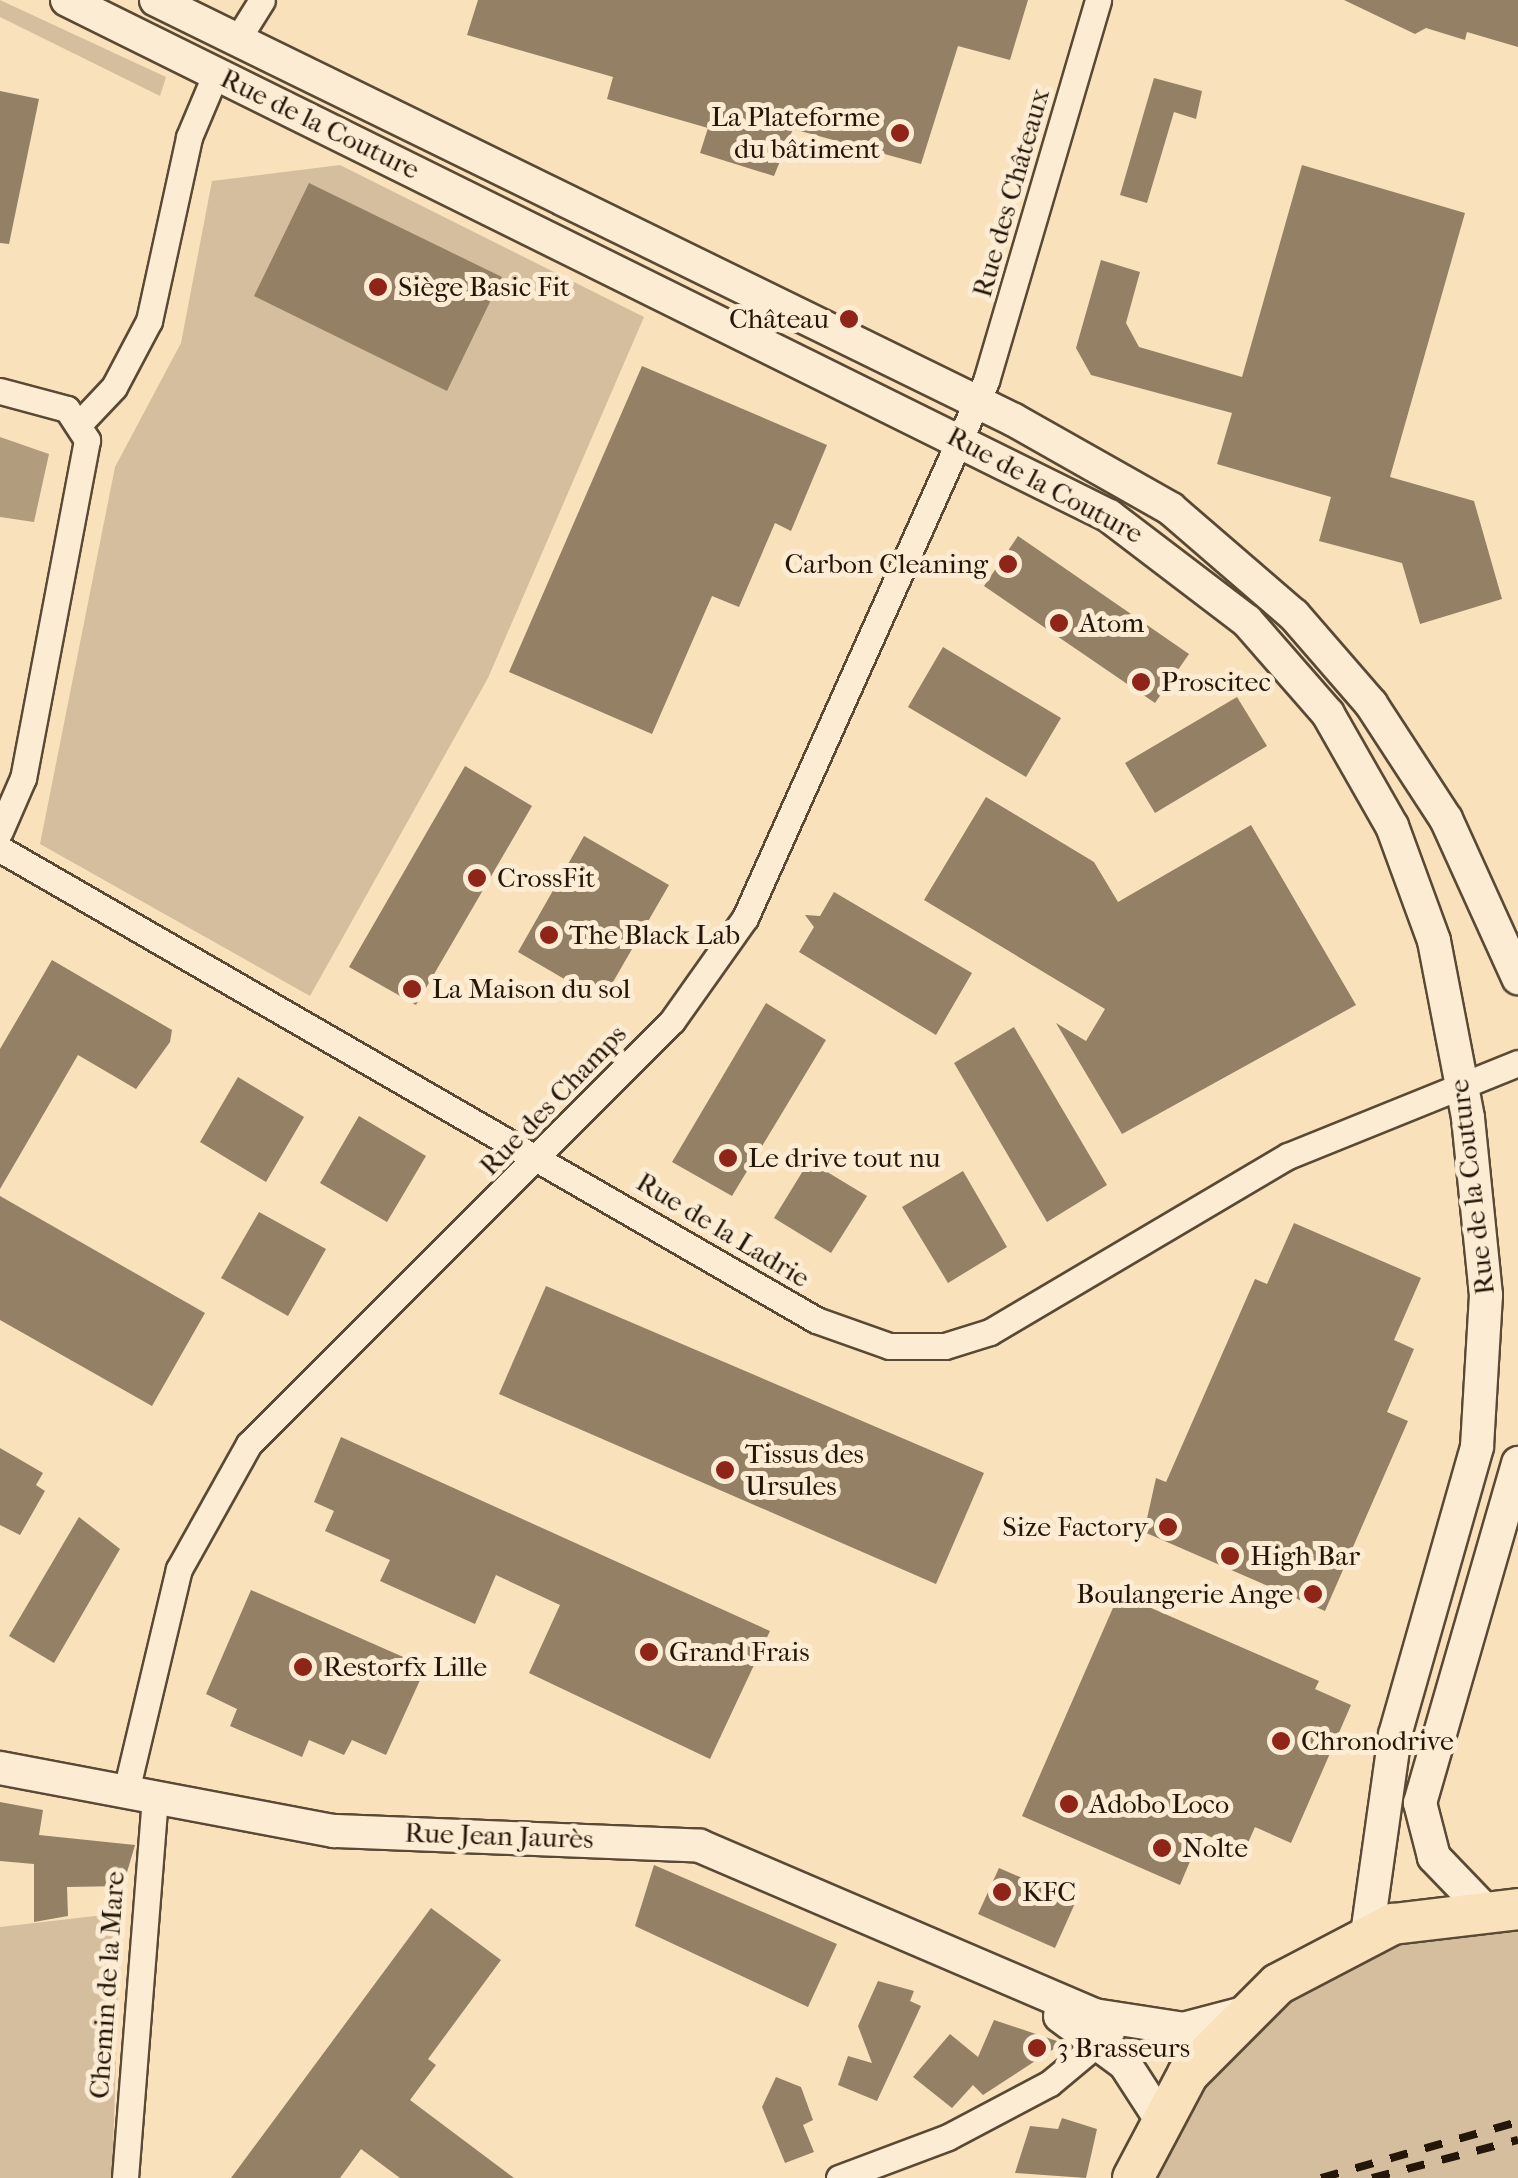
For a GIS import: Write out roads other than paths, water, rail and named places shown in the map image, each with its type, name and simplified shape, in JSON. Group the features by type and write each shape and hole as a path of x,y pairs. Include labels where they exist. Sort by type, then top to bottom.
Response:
{"main road":[{"path":"1133,2178 1160,2118 1240,2014 1367,1933 1500,1908"}],"street":[{"name":"Rue de la Couture","path":"67,0 957,437 1172,558 1313,692 1366,776 1415,882 1486,1294 1485,1399 1392,1751 1367,1933"},
{"name":"Rue de la Couture","path":"156,0 977,402 1171,509 1294,615 1425,782 1518,978"},
{"path":"237,40 262,0"},
{"name":"Rue des Châteaux","path":"977,402 1098,0"},
{"path":"81,422 114,388 149,321 189,137 216,72"},
{"path":"0,392 54,403 81,422 86,447 22,778 0,831"},
{"name":"Rue des Champs","path":"141,1794 156,1633 218,1490 288,1399 542,1157 672,1021 732,940 957,437 977,402"},
{"name":"Rue de la Ladrie","path":"0,849 542,1157 835,1330 890,1346 945,1346 1012,1320 1288,1156 1449,1086 1518,1063"},
{"path":"1500,1908 1434,1856 1420,1803 1518,1463"},
{"name":"Rue Jean Jaurès","path":"0,1768 334,1831 700,1846 978,1968 1135,2026 1184,2030 1240,2014"},
{"name":"Chemin de la Mare","path":"124,2178 141,1794"},
{"name":"Rue Jean Jaurès","path":"978,1968 1098,2041 1136,2075 1160,2118"},
{"path":"838,2178 966,2128 1064,2074 1098,2041 1135,2026"}],"railway":[{"path":"1321,2178 1518,2122"},
{"path":"1372,2178 1518,2140"}],"place":[{"name":"La Plateforme du bâtiment","path":"900,133"},
{"name":"Siège Basic Fit","path":"378,287"},
{"name":"Château","path":"849,319"},
{"name":"Carbon Cleaning","path":"1008,564"},
{"name":"Atom","path":"1059,623"},
{"name":"Proscitec","path":"1141,682"},
{"name":"CrossFit","path":"477,878"},
{"name":"The Black Lab","path":"549,935"},
{"name":"La Maison du sol","path":"412,989"},
{"name":"Le drive tout nu","path":"728,1158"},
{"name":"Tissus des Ursules","path":"725,1470"},
{"name":"Size Factory","path":"1168,1527"},
{"name":"High Bar","path":"1230,1556"},
{"name":"Boulangerie Ange","path":"1313,1594"},
{"name":"Grand Frais","path":"649,1652"},
{"name":"Restorfx Lille","path":"303,1667"},
{"name":"Chronodrive","path":"1281,1741"},
{"name":"Adobo Loco","path":"1069,1804"},
{"name":"Nolte","path":"1162,1848"},
{"name":"KFC","path":"1002,1892"},
{"name":"3 Brasseurs","path":"1037,2048"}]}
